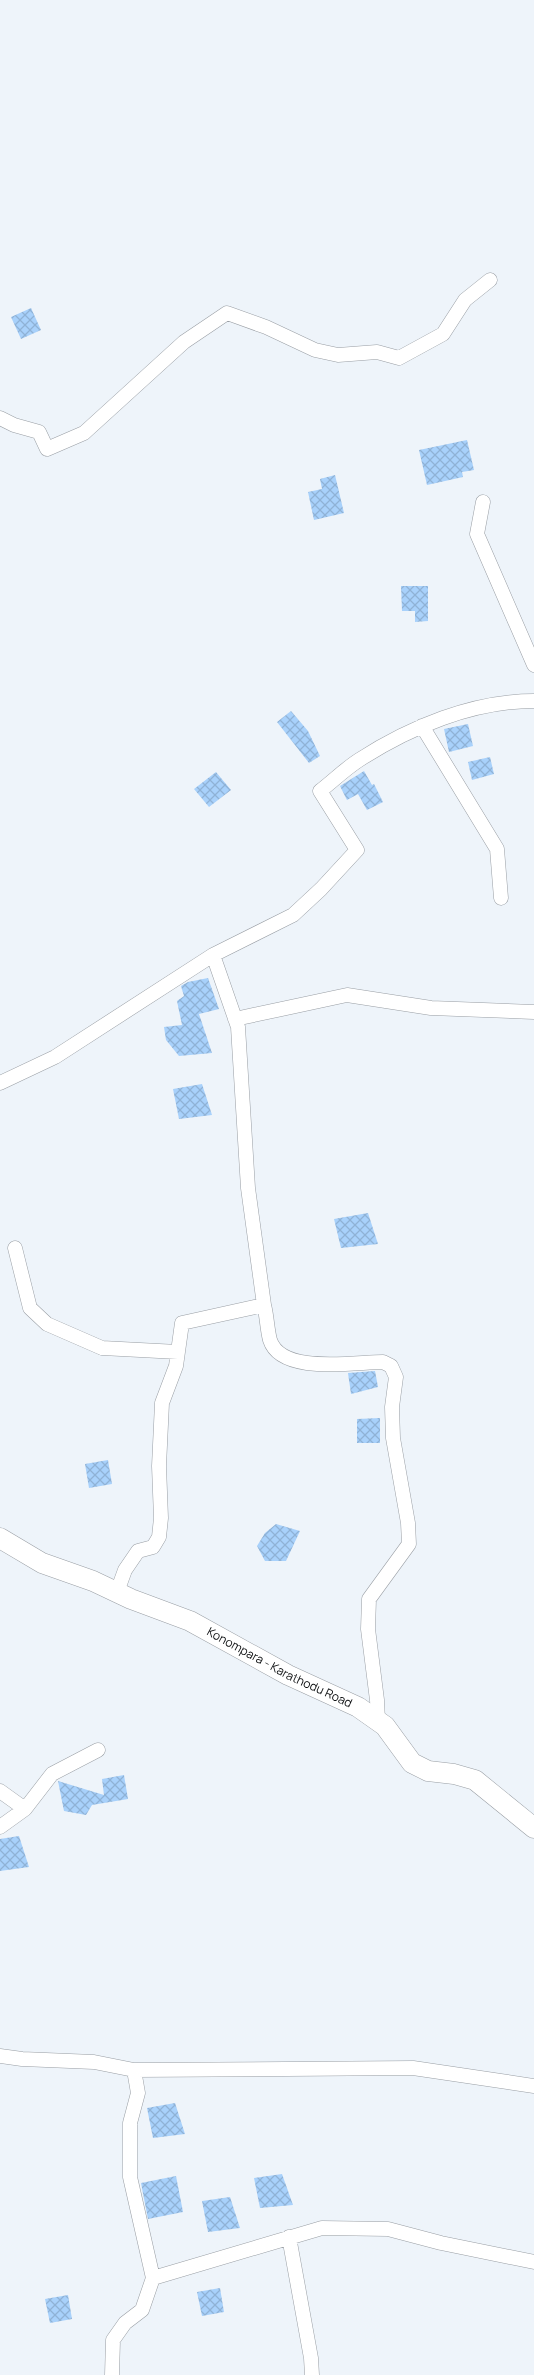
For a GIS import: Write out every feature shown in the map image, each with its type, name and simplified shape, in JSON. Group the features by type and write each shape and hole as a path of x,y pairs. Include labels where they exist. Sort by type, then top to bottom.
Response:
{"main road":[{"name":"Konompara - Karathodu Road","path":"0,1538 42,1563 93,1581 190,1621 296,1679 358,1707 385,1726 412,1762 428,1772 454,1774 475,1780 534,1828"}],"street":[{"path":"0,418 14,425 39,432 47,448 84,433 184,342 227,313 266,327 315,350 338,355 377,352 399,358 443,334 465,300 490,280"},
{"path":"483,502 478,534 534,665"},
{"path":"0,1083 55,1058 213,956 293,915 321,889 357,850 320,791 358,760 422,726 459,712 520,701 534,701"},
{"path":"422,726 497,848 501,898"},
{"path":"213,956 238,1027 248,1188 270,1340 276,1350 287,1358 303,1363 383,1362 391,1366 396,1377 392,1407 393,1438 408,1523 408,1544 369,1599 368,1629 378,1721"},
{"path":"235,1019 347,995 431,1008 534,1012"},
{"path":"15,1248 30,1308 47,1324 102,1348 178,1352"},
{"path":"117,1592 125,1570 138,1551 152,1547 159,1536 162,1518 159,1466 162,1403 176,1366 182,1323 264,1305"},
{"path":"0,1827 26,1809 52,1774 98,1750"},
{"path":"0,1791 26,1809"},
{"path":"0,2056 22,2059 94,2062 134,2070 413,2068 534,2086"},
{"path":"112,2375 113,2340 125,2323 142,2310 153,2278 130,2177 130,2123 138,2093 134,2070"},
{"path":"153,2278 322,2228 388,2229 441,2243 534,2262"},
{"path":"289,2237 312,2358 312,2375"}],"building":[{"path":"31,308 41,330 21,339 11,317"},
{"path":"467,440 474,470 462,472 463,477 427,485 419,450"},
{"path":"335,475 344,513 314,520 308,492 322,489 320,479"},
{"path":"401,586 428,586 428,621 415,622 415,611 402,611"},
{"path":"291,711 308,731 320,756 309,763 277,722"},
{"path":"468,724 473,746 449,752 444,729"},
{"path":"490,757 494,774 472,780 468,762"},
{"path":"364,771 372,785 374,784 383,802 367,810 358,794 347,800 340,786"},
{"path":"216,772 231,790 209,807 194,789"},
{"path":"208,978 219,1009 199,1014 212,1053 179,1056 166,1040 164,1027 182,1025 177,1001 184,996 181,986 188,982"},
{"path":"202,1084 212,1115 179,1119 173,1089"},
{"path":"368,1213 378,1244 341,1248 334,1219"},
{"path":"375,1371 378,1387 351,1394 348,1373"},
{"path":"380,1418 380,1443 357,1443 357,1419"},
{"path":"108,1460 112,1484 89,1488 85,1464"},
{"path":"276,1524 300,1531 286,1561 265,1561 257,1546 265,1533"},
{"path":"124,1775 128,1799 92,1805 86,1815 64,1811 58,1781 104,1795 102,1779"},
{"path":"19,1836 29,1867 0,1871 0,1839"},
{"path":"175,2103 185,2134 153,2138 147,2108"},
{"path":"282,2174 293,2205 260,2208 254,2178"},
{"path":"176,2176 183,2212 148,2219 141,2183"},
{"path":"230,2197 240,2228 208,2232 202,2201"},
{"path":"220,2288 224,2312 202,2316 197,2292"},
{"path":"68,2295 72,2319 50,2323 45,2299"}]}
